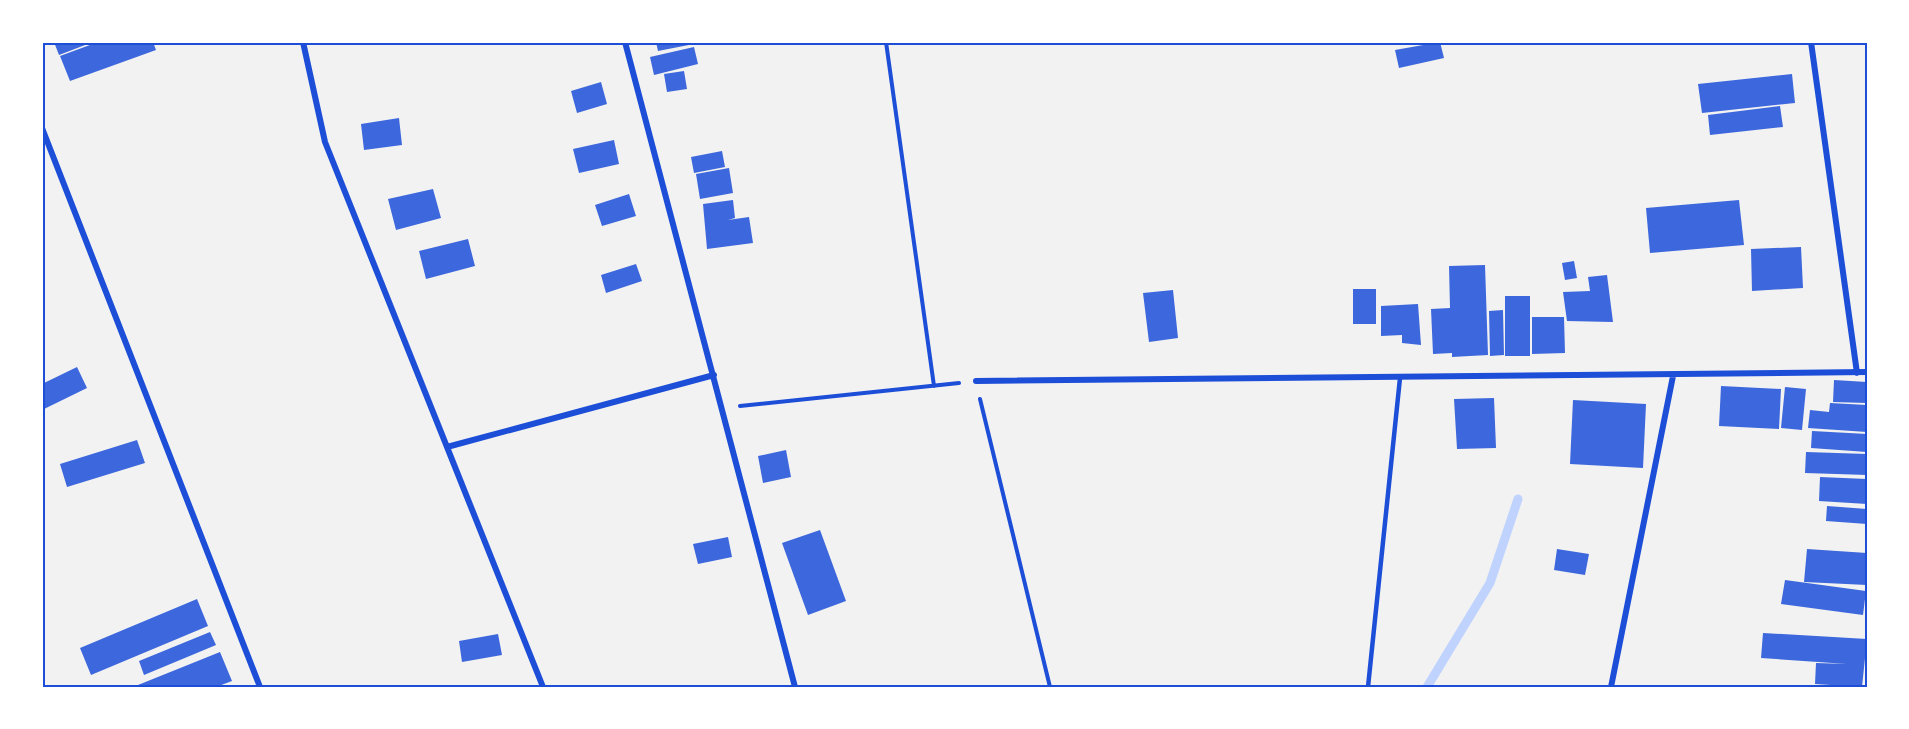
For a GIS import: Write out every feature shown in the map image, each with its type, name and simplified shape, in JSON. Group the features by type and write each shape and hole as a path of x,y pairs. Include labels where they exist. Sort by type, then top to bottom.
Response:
{"street":[{"path":"303,42 325,142 543,687"},
{"path":"625,42 795,687"},
{"path":"1811,42 1857,373"},
{"path":"42,128 260,687"},
{"path":"975,381 1673,376 1867,372"},
{"path":"447,447 714,375"},
{"path":"1611,687 1673,376"}],"lane":[{"path":"1368,687 1400,378"}],"path":[{"path":"886,42 934,386"},
{"path":"723,409 975,381 1050,687"}],"building":[{"path":"54,42 93,42 59,55"},
{"path":"98,42 153,42 156,50 70,81 60,56"},
{"path":"656,42 699,42 699,43 658,51"},
{"path":"1440,42 1444,58 1399,68 1395,50"},
{"path":"694,47 698,64 654,75 650,57"},
{"path":"684,71 687,89 667,92 664,74"},
{"path":"1792,74 1795,103 1702,113 1698,84"},
{"path":"601,82 607,104 577,113 571,91"},
{"path":"1780,106 1783,127 1710,135 1708,115"},
{"path":"399,118 402,145 364,150 361,124"},
{"path":"614,140 619,164 579,173 573,149"},
{"path":"722,151 725,167 694,173 691,157"},
{"path":"729,168 733,193 700,199 696,174"},
{"path":"433,189 441,218 396,230 388,199"},
{"path":"629,194 636,216 602,226 595,205"},
{"path":"733,200 735,218 728,220 749,217 753,243 707,249 703,204"},
{"path":"1739,200 1744,245 1650,253 1646,208"},
{"path":"468,239 475,266 426,279 419,251"},
{"path":"1801,247 1803,288 1752,291 1751,249"},
{"path":"1574,261 1577,278 1565,280 1562,263"},
{"path":"636,264 642,281 606,293 601,275"},
{"path":"1485,265 1488,355 1452,357 1452,353 1433,354 1431,309 1450,308 1449,266"},
{"path":"1607,275 1613,322 1567,321 1563,292 1590,291 1588,277"},
{"path":"1353,289 1376,289 1376,324 1353,324"},
{"path":"1173,290 1178,338 1149,342 1143,293"},
{"path":"1505,296 1530,296 1530,356 1505,356"},
{"path":"1418,304 1421,345 1402,343 1402,335 1381,336 1381,306"},
{"path":"1503,310 1504,355 1490,356 1489,311"},
{"path":"1532,317 1564,317 1565,353 1532,354"},
{"path":"77,367 87,388 42,410 42,384"},
{"path":"1834,380 1867,382 1867,403 1833,402"},
{"path":"1721,386 1781,389 1779,429 1719,426"},
{"path":"1785,387 1806,389 1802,430 1781,428"},
{"path":"1494,398 1496,448 1457,449 1454,399"},
{"path":"1573,400 1646,404 1643,468 1570,464"},
{"path":"1830,403 1867,405 1867,432 1808,428 1810,410 1829,412"},
{"path":"1812,431 1867,434 1867,452 1811,448"},
{"path":"137,440 145,463 67,487 60,464"},
{"path":"786,450 791,477 763,483 758,456"},
{"path":"1806,452 1867,454 1867,475 1805,473"},
{"path":"1820,477 1867,479 1867,504 1819,501"},
{"path":"1827,506 1867,509 1867,524 1826,521"},
{"path":"820,530 846,601 808,615 782,543"},
{"path":"728,537 732,557 698,564 693,544"},
{"path":"1557,549 1589,554 1585,575 1554,570"},
{"path":"1807,549 1867,553 1867,585 1804,582"},
{"path":"1785,580 1866,591 1863,615 1781,604"},
{"path":"197,599 208,626 91,675 80,648"},
{"path":"210,632 216,645 144,675 139,661"},
{"path":"1763,633 1867,639 1862,687 1815,684 1816,663 1847,664 1761,658"},
{"path":"498,634 502,655 462,662 459,641"},
{"path":"220,652 232,681 216,687 133,687"}],"waterway":[{"path":"1427,687 1490,583 1518,499"}]}
